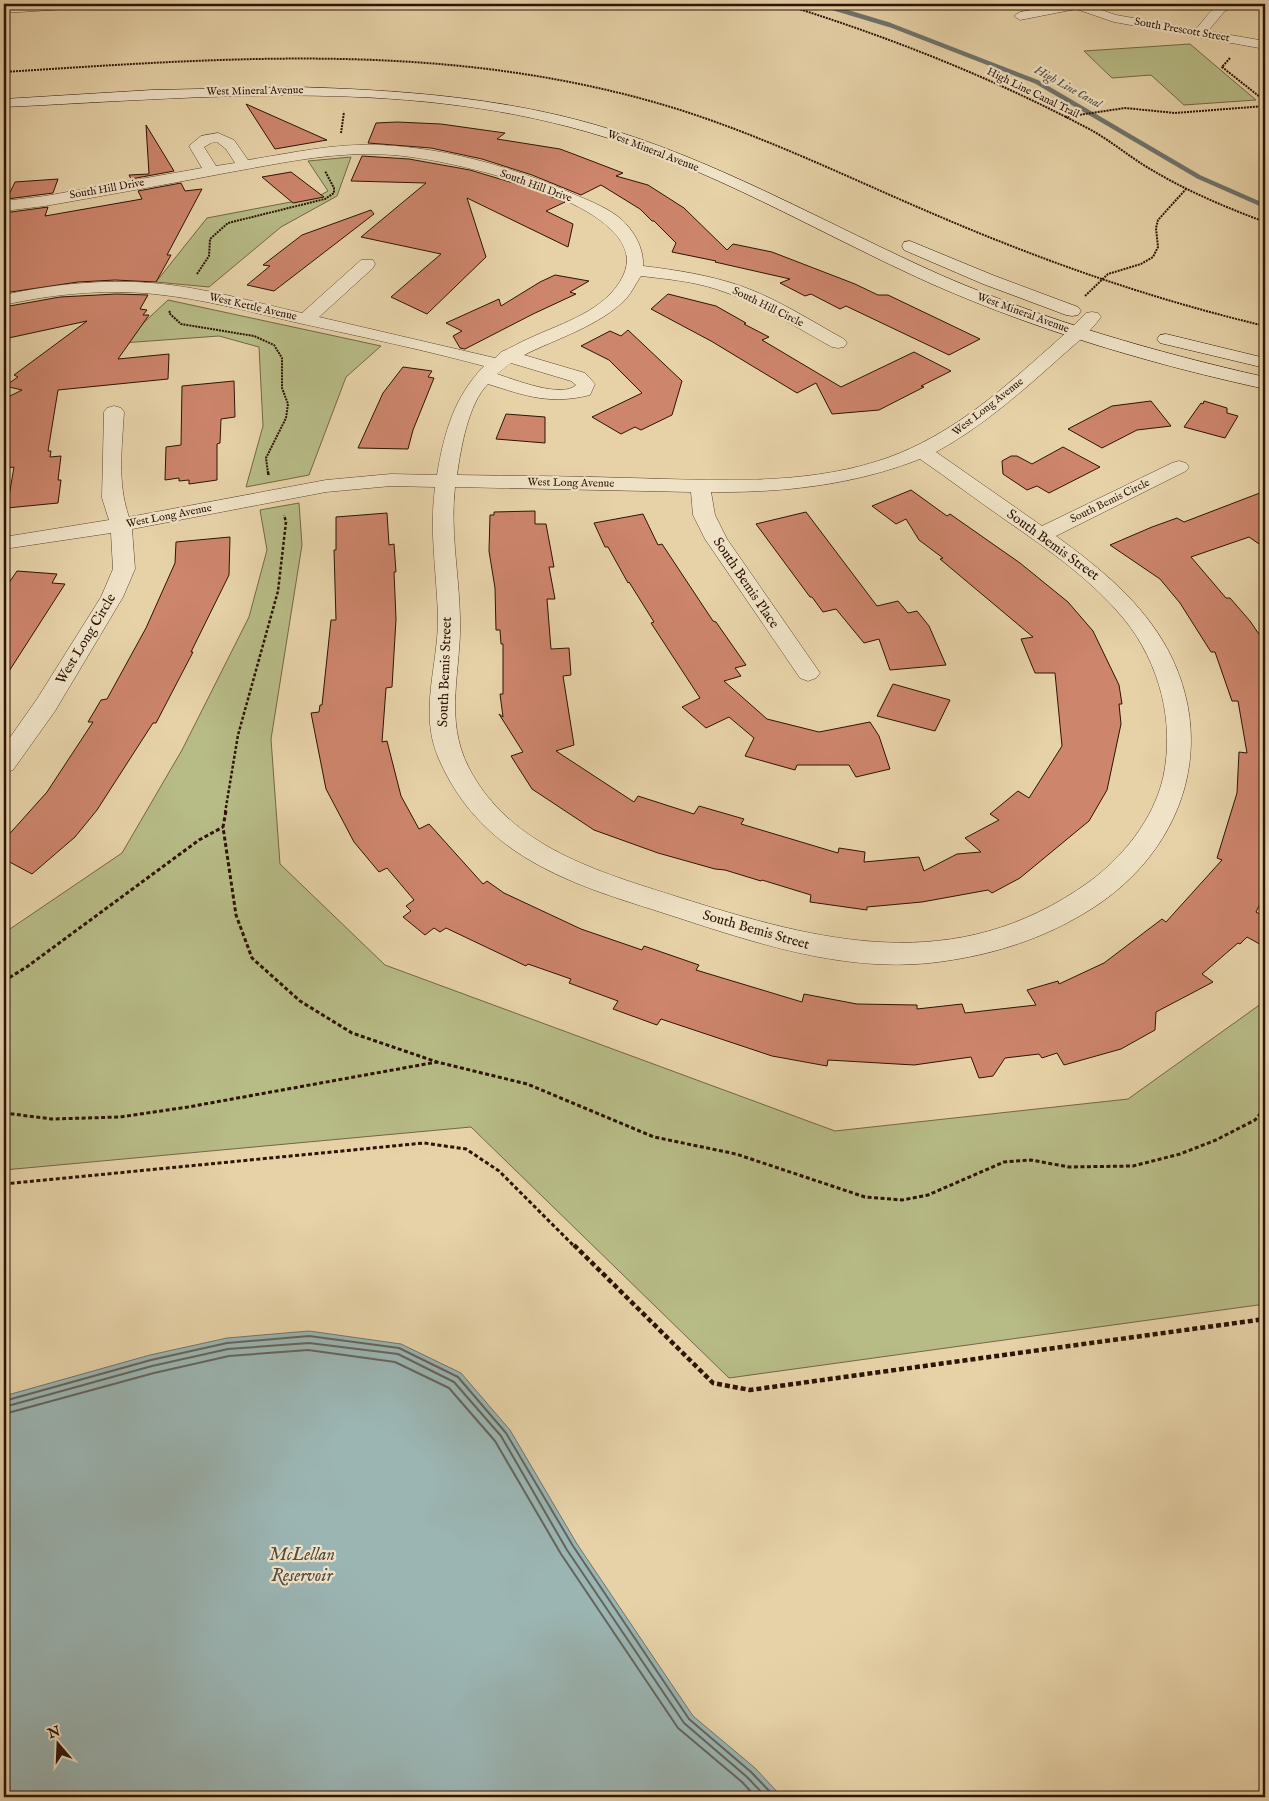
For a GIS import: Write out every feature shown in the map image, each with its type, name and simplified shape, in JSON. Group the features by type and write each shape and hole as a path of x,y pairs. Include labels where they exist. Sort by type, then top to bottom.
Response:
{"street":[{"path":"4,9 82,4"},
{"path":"1199,33 1220,9 1230,4"},
{"path":"1020,16 1073,5"},
{"name":"South Prescott Street","path":"1073,5 1114,18 1265,45"},
{"name":"West Mineral Avenue","path":"4,92 251,79 347,80 464,89 539,102 615,120"},
{"name":"West Mineral Avenue","path":"4,103 220,91 318,90 426,97 527,113 589,128 674,157 956,288 1021,314 1217,372 1265,383"},
{"path":"211,170 196,146 200,141 208,138 226,140 243,164"},
{"name":"South Hill Drive","path":"4,206 45,201 243,164 338,151 393,151 432,156 504,173 562,194 606,215 628,237 634,252 635,270"},
{"name":"West Mineral Avenue","path":"894,238 996,283 1100,319"},
{"path":"306,319 367,264"},
{"path":"447,482 455,434 463,409 470,394 483,376 503,360 544,337 576,324 608,306 626,288 635,270"},
{"name":"South Hill Circle","path":"635,270 699,279 733,288 838,343"},
{"name":"West Kettle Avenue","path":"4,300 70,289 132,287 197,295 503,360"},
{"name":"West Long Avenue","path":"4,542 121,525 326,486 391,480 700,486 786,483 837,478 876,468 922,451 960,431 990,408 1078,332 1100,319"},
{"path":"1152,335 1265,363"},
{"path":"483,376 558,397 583,392 586,384 578,377 503,360"},
{"name":"West Long Circle","path":"4,764 46,705 112,597 124,569 121,525 112,498 114,412"},
{"name":"South Bemis Street","path":"447,482 442,522 449,625 441,713 442,732 449,754 464,782 484,808 512,836 534,852 605,884 773,937 818,948 861,953 906,955 990,942 1066,912 1105,884 1138,853 1167,806 1175,784 1181,751 1178,715 1173,691 1162,660 1147,632 1103,581 922,451"},
{"name":"South Bemis Circle","path":"1041,535 1179,467"},
{"name":"South Bemis Place","path":"700,486 704,515 716,539 808,673"}],"path":[{"name":"High Line Canal Trail","path":"783,4 835,19 979,75 1094,132 1141,163 1186,189 1265,222"},
{"path":"1246,41 1222,67 1265,101"},
{"path":"1065,117 1125,108 1176,113 1265,106"},
{"path":"338,151 344,109"},
{"path":"1099,281 1116,270 1144,263 1153,256 1158,247 1156,224 1186,189"},
{"path":"4,981 28,966 199,840 223,827"},
{"path":"4,1113 52,1119 120,1117 188,1107 437,1062"},
{"path":"4,1184 424,1143 466,1149 499,1171 713,1383 750,1390 1265,1319"}],"green space":[{"path":"1190,44 1256,100 1184,105 1151,75 1112,78 1084,51"},
{"path":"351,157 337,196 281,227 209,287 156,282 207,218 317,197 328,191 308,161"},
{"path":"168,300 381,346 346,377 309,475 246,487 263,426 259,347 219,336 122,343"},
{"path":"299,503 302,545 271,739 280,864 385,965 835,1131 1128,1099 1265,1001 1265,1304 729,1378 471,1127 4,1170 4,933 122,853 182,750 249,617 267,550 260,510"}],"water":[{"name":"McLellan Reservoir","path":"309,1331 401,1344 461,1373 510,1430 577,1544 693,1716 755,1768 782,1797 4,1797 4,1396 150,1355 227,1338"}],"building":[{"path":"246,104 327,140 275,149"},
{"path":"376,123 441,124 505,133 497,139 560,149 623,173 616,176 648,185 684,208 727,250 733,244 772,252 855,284 878,295 888,295 980,339 949,355 846,306 840,309 811,294 805,296 780,283 790,279 672,252 676,243 654,221 640,209 601,185 581,195 532,175 482,159 431,148 368,143"},
{"path":"146,125 174,171 131,179 129,175 149,174"},
{"path":"362,156 409,159 470,170 530,188 565,202 546,211 573,224 568,247 467,198 486,257 427,314 391,297 441,254 361,237 426,183 351,181"},
{"path":"291,172 324,197 293,203 262,177"},
{"path":"58,179 53,193 7,199 15,182"},
{"path":"181,183 185,191 202,189 167,255 171,255 156,282 115,280 78,282 4,293 4,213 48,207 45,216 142,199 138,191"},
{"path":"371,210 374,214 274,291 247,285 270,266 263,265 302,235"},
{"path":"555,275 589,281 570,292 576,294 465,349 460,348 453,336 462,331 446,323 499,299 501,306"},
{"path":"116,294 148,295 140,309 147,310 143,315 149,315 118,359 169,354 168,379 58,390 48,451 51,451 50,457 61,456 58,480 61,480 58,503 7,508 14,467 6,468 9,448 4,449 4,399 22,390 5,386 18,377 14,375 87,321 4,339 4,307 60,297"},
{"path":"668,294 716,306 769,337 762,340 841,387 914,352 951,371 879,410 832,414 816,383 797,393 711,341 651,309"},
{"path":"628,330 682,381 672,415 641,430 635,427 621,434 592,417 642,393 609,360 581,346 610,331 621,336"},
{"path":"403,367 432,371 428,377 434,378 413,430 408,449 358,448 383,393"},
{"path":"234,381 235,417 221,419 220,443 217,444 217,480 189,484 189,480 179,481 179,478 165,480 166,447 181,445 182,386"},
{"path":"1151,401 1171,426 1137,430 1102,448 1068,429 1112,406"},
{"path":"1204,401 1227,408 1227,413 1238,416 1225,438 1184,427"},
{"path":"506,414 545,417 545,443 496,439"},
{"path":"1063,447 1100,467 1049,493 1037,486 1027,490 1003,474 1002,461 1011,456 1017,456 1032,464"},
{"path":"911,490 947,516 950,514 1020,563 1068,602 1093,631 1119,685 1122,704 1119,704 1121,724 1107,790 1089,821 1020,878 992,893 988,890 922,902 867,907 867,910 810,902 811,895 658,853 594,830 532,789 511,756 523,752 499,714 503,717 500,694 503,694 503,644 501,644 500,630 496,630 495,588 489,551 490,515 494,515 494,512 535,511 535,524 546,524 554,567 549,567 555,599 547,599 551,649 569,648 571,675 563,676 574,745 556,751 634,802 638,796 694,814 699,806 744,819 741,824 838,853 839,848 865,852 864,862 919,857 924,871 957,854 981,852 965,838 999,820 990,814 1018,791 1029,798 1062,746 1055,673 1035,673 1021,639 1033,637 940,559 943,558 919,540 906,519 896,524 872,506"},
{"path":"1265,491 1265,548 1249,537 1191,557 1226,598 1230,598 1250,621 1265,643 1265,894 1256,912 1265,917 1265,947 1247,937 1240,944 1238,943 1202,974 1213,982 1156,1012 1155,1030 1121,1049 1064,1065 1057,1053 1042,1058 1039,1054 1005,1058 993,1076 979,1078 971,1057 914,1065 828,1060 827,1066 772,1056 661,1019 657,1025 613,1009 618,1001 569,983 571,979 528,964 526,966 446,928 440,932 434,928 425,935 403,917 411,911 406,906 414,900 387,868 379,872 354,842 326,789 311,713 319,712 320,705 322,705 331,620 336,620 334,550 336,550 336,517 387,513 389,545 394,544 396,619 392,687 386,688 382,742 387,741 401,796 419,829 429,824 483,884 487,881 504,893 581,929 642,950 644,946 699,965 696,970 802,1002 804,994 857,1004 917,1005 917,1009 962,1004 965,1013 1036,1005 1027,990 1058,981 1059,984 1104,963 1162,919 1166,922 1222,860 1217,858 1237,793 1239,752 1247,753 1238,701 1232,701 1215,652 1211,652 1180,603 1160,579 1110,545 1177,518 1184,522"},
{"path":"806,512 877,606 898,601 908,613 917,611 929,626 946,665 890,670 879,639 864,643 836,609 823,612 756,524"},
{"path":"643,514 658,545 662,544 713,621 716,622 746,665 735,668 741,676 724,681 767,719 819,732 870,722 879,736 890,769 856,777 849,765 797,765 795,770 745,756 754,738 729,717 706,728 682,707 700,698 651,623 654,622 628,583 608,547 605,547 594,523"},
{"path":"230,537 229,575 191,652 193,652 156,723 153,723 97,810 75,837 32,874 4,859 4,840 47,792 93,722 88,722 101,700 107,699 146,628 175,563 176,542"},
{"path":"17,571 57,574 52,583 65,584 4,679 4,590"},
{"path":"893,684 950,700 935,731 877,716"}],"waterway":[{"name":"High Line Canal","path":"820,4 890,25 1037,82 1199,177 1265,206"}]}
